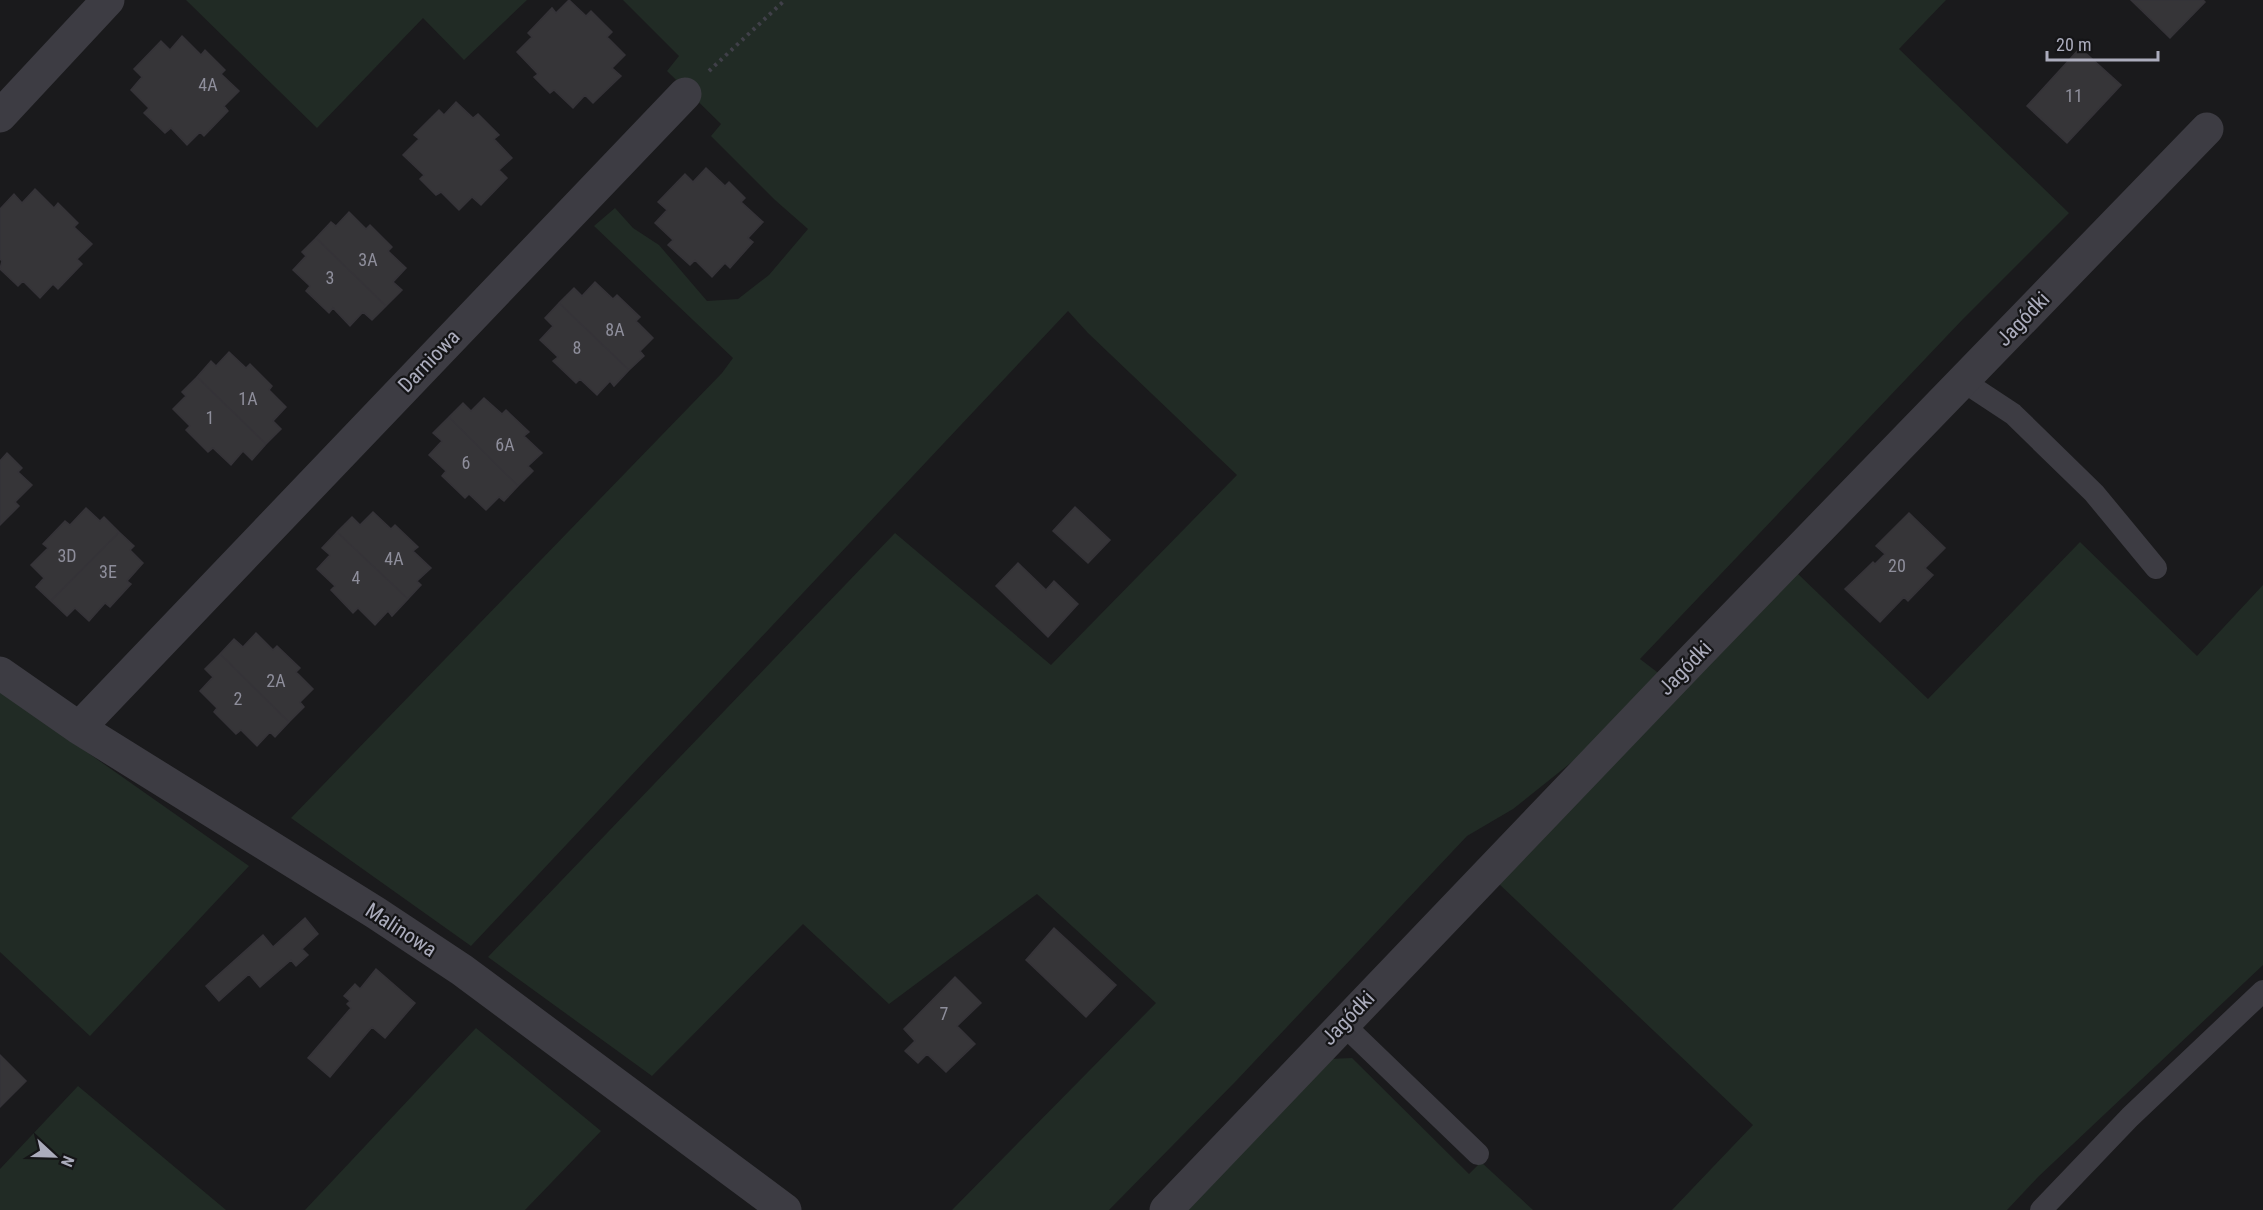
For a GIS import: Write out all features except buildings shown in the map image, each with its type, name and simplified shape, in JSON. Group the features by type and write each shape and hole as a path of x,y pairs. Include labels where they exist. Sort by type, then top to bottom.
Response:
{"street":[{"path":"0,116 108,0"},
{"name":"Darniowa","path":"79,728 685,94"},
{"name":"Jagódki","path":"1166,1210 2207,129"},
{"name":"Malinowa","path":"0,673 79,728 376,913 462,970 785,1210"}],"lane":[{"path":"1963,381 2013,414 2094,493 2156,568"},
{"path":"2041,1210 2130,1117 2263,991"},
{"path":"1343,1024 1478,1154"}],"path":[{"path":"685,94 785,0"}],"shaded area":[{"path":"186,0 527,0 464,60 423,18 317,128"},
{"path":"623,0 1946,0 1899,49 2069,213 1963,319 1640,659 1661,675 1597,742 1513,809 1467,836 1236,1081 1109,1210 952,1210 1156,1003 1037,894 889,1004 803,924 652,1076 488,957 895,533 1051,665 1237,475 1088,333 1068,311 471,946 291,818 722,373 733,358 594,226 615,208 633,228 659,245 707,301 738,299 769,275 808,229 775,200 711,136 721,124 667,71 679,56"},
{"path":"2080,542 2197,656 2263,585 2263,965 2038,1177 2007,1210 1672,1210 1753,1125 1498,883 1797,573 1928,699"},
{"path":"0,691 249,866 90,1036 0,952"},
{"path":"476,1028 601,1131 525,1210 305,1210"},
{"path":"1352,1058 1469,1174 1481,1162 1533,1210 1184,1210 1329,1059"},
{"path":"78,1086 226,1210 0,1210 0,1169"}]}
